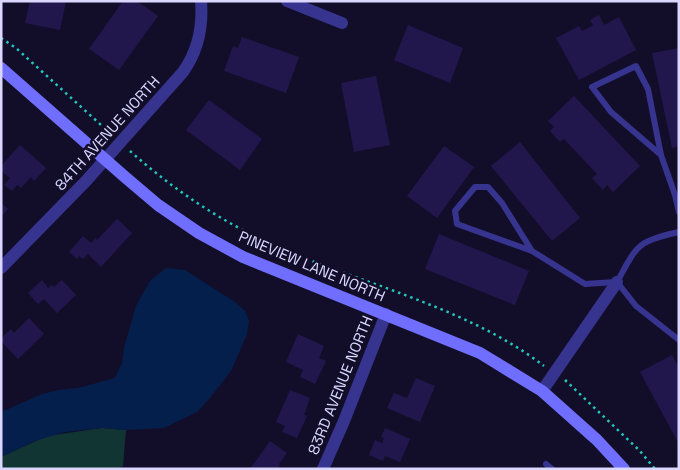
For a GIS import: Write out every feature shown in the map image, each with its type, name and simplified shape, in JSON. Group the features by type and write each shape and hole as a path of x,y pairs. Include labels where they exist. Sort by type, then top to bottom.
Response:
{"street":[{"path":"201,2 205,1"},
{"path":"287,1 342,23"},
{"name":"84TH AVENUE NORTH","path":"1,268 105,160 177,80 190,62 198,40 201,2"},
{"name":"PINEVIEW LANE NORTH","path":"1,68 158,205 199,233 243,256 480,353 542,391 597,440 624,469"},
{"path":"542,391 616,282"},
{"name":"83RD AVENUE NORTH","path":"323,469 386,314"}],"lane":[{"path":"661,155 611,112 592,87 636,66 648,89 661,155 679,212"},
{"path":"532,251 502,202 488,187 475,186 455,211 457,224 532,251 585,284 616,282"},
{"path":"616,282 636,248 653,237 679,232"},
{"path":"616,282 636,306 679,340"}],"path":[{"path":"1,38 23,54 120,143 193,202 237,227 283,249 485,329 532,357 568,383 640,450 656,469"}],"green space":[{"path":"102,428 126,430 123,466 118,469 1,469 1,457 47,436"}],"water":[{"path":"166,268 185,270 235,302 245,311 249,321 247,334 231,371 209,399 197,412 164,428 126,430 102,428 65,432 35,441 1,457 1,412 42,394 78,388 115,378 122,363 124,348 136,306 150,281"}],"building":[{"path":"30,1 66,1 60,30 25,23"},
{"path":"123,1 137,1 158,16 119,70 89,49"},
{"path":"599,15 604,25 619,17 636,50 579,80 556,38 579,26 582,31 588,28 593,25 590,20"},
{"path":"408,25 463,48 450,83 394,60"},
{"path":"242,37 299,57 286,93 224,71 233,46 238,48"},
{"path":"679,48 679,146 672,148 652,53"},
{"path":"376,76 390,145 354,152 341,83"},
{"path":"574,96 640,166 613,192 607,185 603,190 592,178 597,174 564,139 560,142 550,131 554,127 548,121"},
{"path":"209,100 262,139 240,170 186,130"},
{"path":"520,142 580,218 552,241 491,166"},
{"path":"20,145 46,168 34,181 31,177 21,188 17,185 12,191 4,185 10,178 1,171 1,166"},
{"path":"444,146 474,167 437,218 407,196"},
{"path":"1,203 8,209 1,217"},
{"path":"117,219 132,233 101,267 88,254 83,259 79,256 77,259 69,252 83,236 91,243 96,238 97,240"},
{"path":"439,234 529,271 515,305 425,269"},
{"path":"42,280 48,288 52,285 54,287 62,280 76,295 57,313 44,299 38,304 28,293"},
{"path":"29,318 44,334 18,359 1,341 1,338 11,329 14,333"},
{"path":"298,334 324,346 319,358 326,361 315,384 300,377 303,370 286,362"},
{"path":"672,355 679,368 679,444 640,372"},
{"path":"416,378 435,386 420,422 387,408 394,393 407,398"},
{"path":"290,390 310,398 304,415 307,416 297,438 282,432 285,426 276,422"},
{"path":"385,428 410,439 400,462 385,456 383,461 369,455 375,440 382,443 384,438 381,437"},
{"path":"270,441 287,453 279,464 278,469 250,469"}]}
